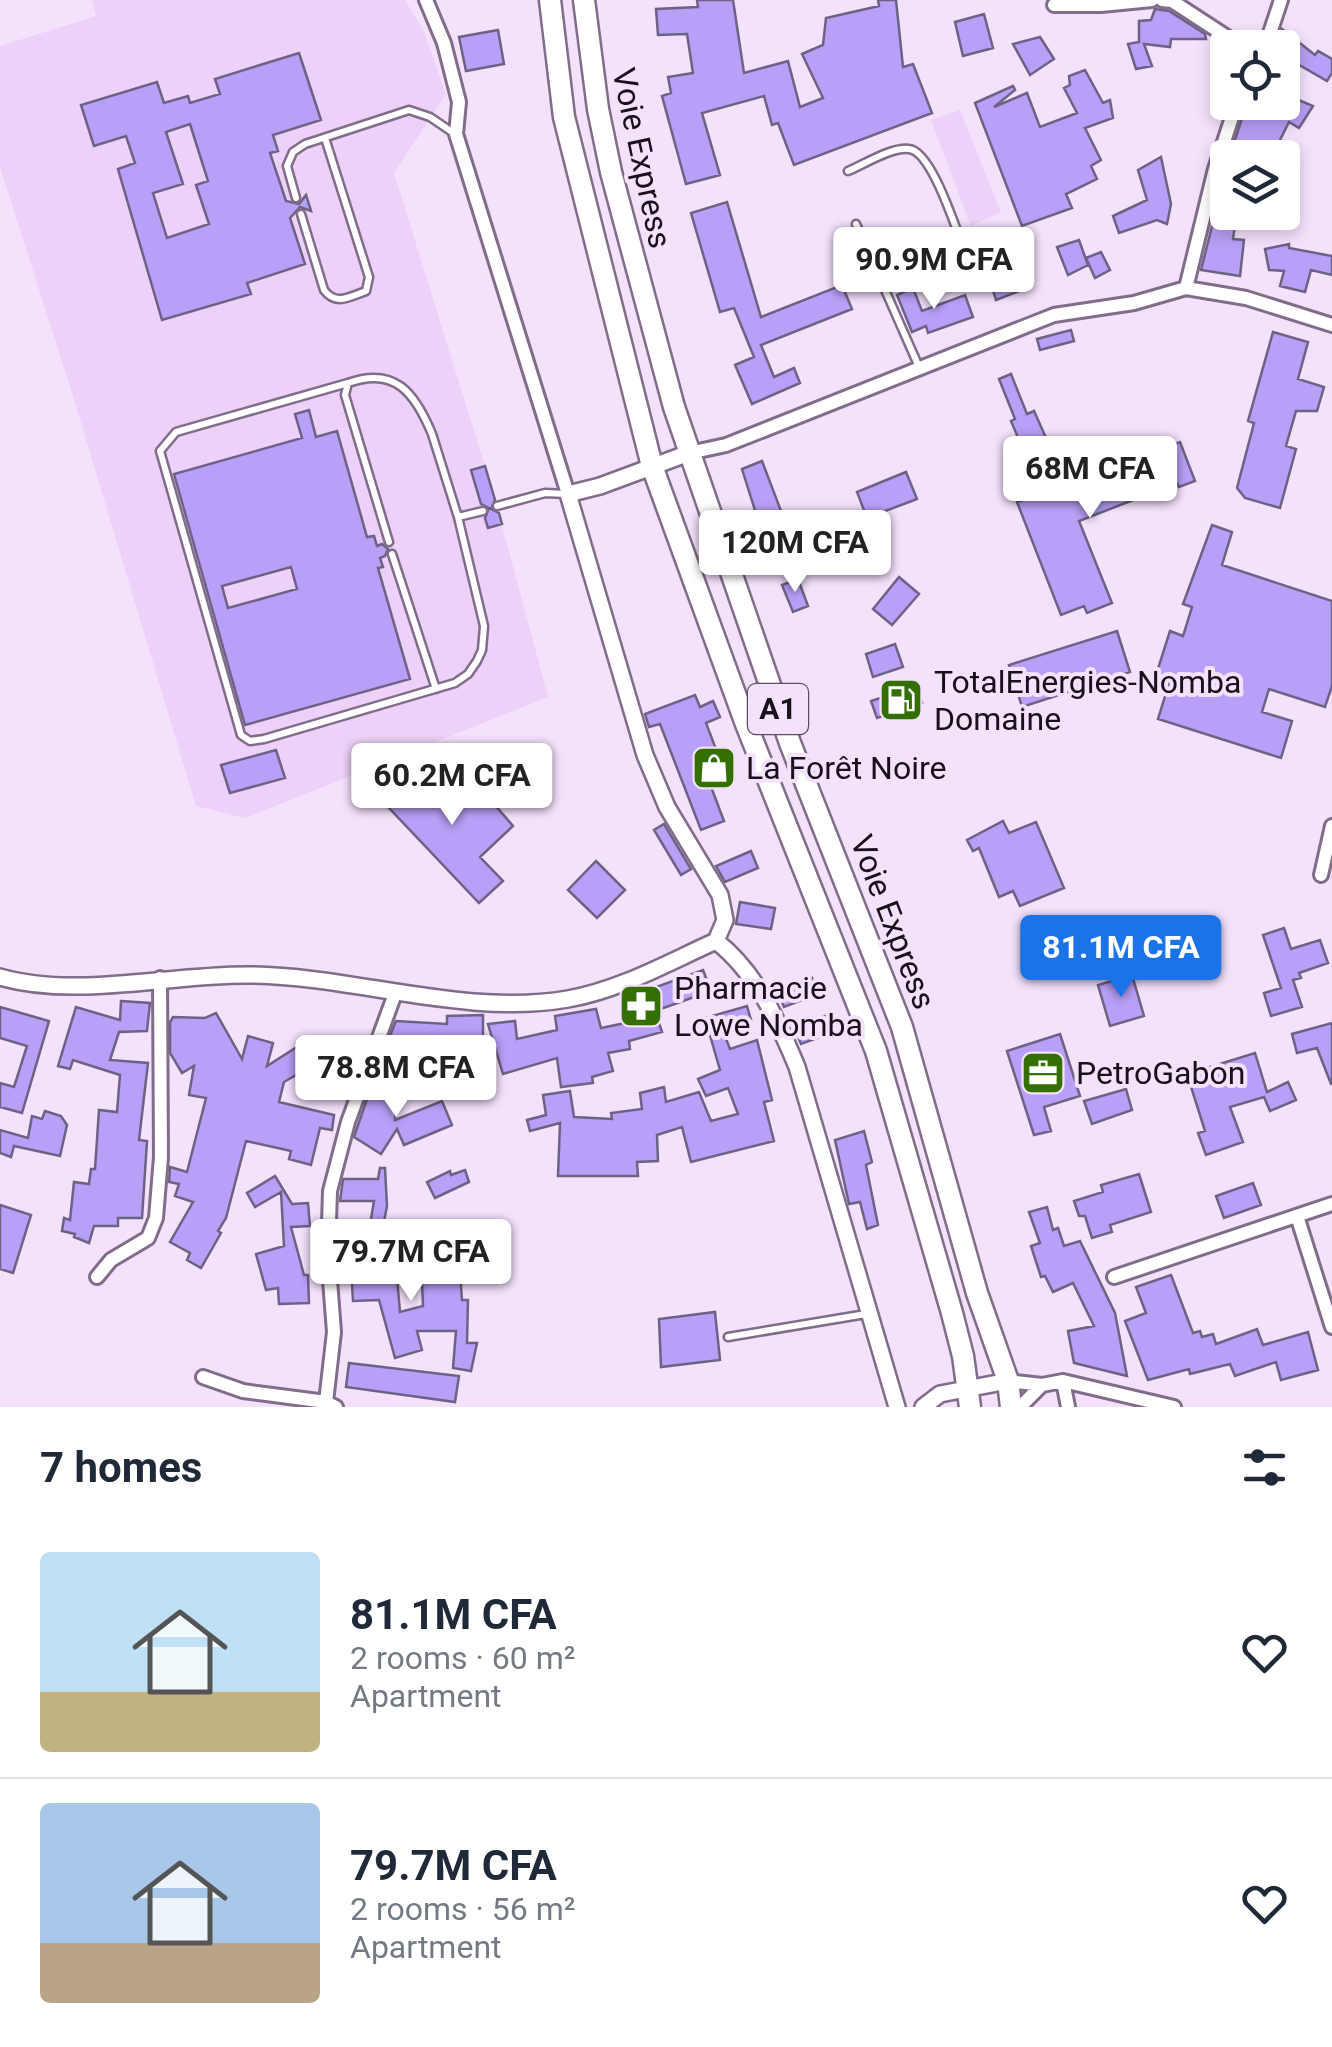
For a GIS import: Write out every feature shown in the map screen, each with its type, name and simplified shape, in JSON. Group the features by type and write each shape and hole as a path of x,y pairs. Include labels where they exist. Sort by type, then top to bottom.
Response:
{"highway":[{"name":"A1","path":"550,0 564,117 652,466 746,724 876,1051 948,1297 968,1397"},
{"name":"Voie Express","path":"584,0 598,109 611,172 689,453 790,743 902,1027 977,1292 1008,1381 1011,1407"}],"street":[{"path":"0,976 47,987 248,975 488,1002 535,1003 568,1000 621,983 716,941 725,920 720,895 667,807 645,755 456,134 459,102 444,43 426,0"},
{"path":"1054,5 1101,6 1152,0"},
{"path":"1162,0 1172,1 1216,30"},
{"path":"1271,30 1281,0"},
{"path":"1186,288 1231,120"},
{"path":"568,494 689,453 726,445 1054,315 1134,302 1186,288 1246,298 1332,324"},
{"path":"1321,875 1332,826"},
{"path":"716,941 738,958 750,976 780,1026 797,1067 897,1407"},
{"path":"97,1277 110,1260 148,1238 156,1218 161,1157 160,978"},
{"path":"204,1377 243,1391 328,1405 334,1332 328,1254 330,1190 344,1134 396,991"},
{"path":"1114,1277 1332,1204"},
{"path":"1297,1216 1332,1326"},
{"path":"922,1407 940,1394 968,1397 1008,1381 1042,1385 1064,1381 1174,1407"},
{"path":"1064,1381 1068,1407"},
{"path":"1020,1407 1042,1385"}],"lane":[{"path":"296,198 286,166 293,152 325,138 409,110 430,117 456,134"},
{"path":"301,214 324,290 330,298 340,300 366,291 369,277 325,138"},
{"path":"848,171 902,149 913,149 927,160 964,252 976,258 1020,238"},
{"path":"856,224 919,367"},
{"path":"376,375 403,386 421,408 458,517 482,609 482,650 468,674 455,683 250,741 241,735 160,451 176,432 376,375"},
{"path":"348,383 348,410 389,542"},
{"path":"497,506 544,493 568,494"},
{"path":"458,517 483,510"},
{"path":"392,554 436,688"},
{"path":"728,1337 867,1314"}],"shaded area":[{"path":"92,0 405,0 424,32 446,94 394,173 493,492 548,697 245,818 196,806 0,167 0,46 96,16"},
{"path":"960,110 1001,212 971,226 931,120"}],"building":[{"path":"697,0 733,0 744,73 788,61 800,107 823,98 802,54 823,45 826,18 879,6 878,0 896,0 903,67 913,64 932,113 794,165 778,123 772,125 764,96 702,113 720,175 686,184 662,96 671,93 668,77 693,73 687,34 658,35 656,9 698,7"},
{"path":"1155,9 1169,11 1205,34 1206,39 1171,39 1170,47 1144,44 1152,66 1136,69 1128,44 1139,42 1139,21 1151,20"},
{"path":"984,14 993,48 963,56 955,22"},
{"path":"498,30 504,64 466,71 459,37"},
{"path":"1040,37 1054,59 1030,75 1013,44"},
{"path":"1300,43 1315,55 1318,51 1332,59 1332,73 1327,81 1300,65"},
{"path":"299,53 321,120 273,135 278,151 270,153 286,201 299,204 306,195 311,211 300,207 290,218 305,264 247,283 251,294 162,320 118,169 135,163 126,136 94,146 81,105 157,82 164,103 188,96 190,103 220,94 215,79","holes":["190,124 208,181 196,185 209,224 167,238 153,193 183,184 166,132"]},
{"path":"1085,70 1103,103 1110,100 1113,118 1085,128 1101,160 1091,166 1097,179 1066,194 1072,208 1022,226 975,103 1013,86 1015,90 994,107 1027,93 1040,127 1077,113 1064,88 1070,85 1069,76"},
{"path":"1300,101 1313,106 1299,128 1289,122 1280,140 1235,140 1241,120 1300,120"},
{"path":"1161,157 1171,204 1167,224 1157,220 1119,233 1113,216 1147,200 1138,170"},
{"path":"727,202 761,317 842,285 852,309 761,345 774,377 794,368 800,383 752,404 735,365 754,357 734,308 720,312 691,213"},
{"path":"1211,230 1234,230 1233,239 1244,240 1240,276 1201,270"},
{"path":"1079,240 1088,265 1068,275 1057,247"},
{"path":"1289,244 1289,248 1332,256 1332,275 1311,270 1305,292 1280,286 1284,271 1269,270 1265,249"},
{"path":"1101,252 1110,270 1095,278 1086,258"},
{"path":"1013,255 1027,288 996,300 992,287 1006,282 998,261"},
{"path":"913,288 922,311 965,295 973,317 928,333 926,326 912,332 897,295"},
{"path":"1071,330 1074,341 1040,350 1037,339"},
{"path":"1273,332 1308,342 1298,379 1324,387 1317,411 1296,411 1286,446 1296,449 1280,508 1245,498 1237,488 1254,423 1248,421"},
{"path":"1011,374 1027,414 1034,411 1051,449 1027,459 999,379"},
{"path":"309,410 316,437 337,431 367,537 374,536 377,546 382,544 388,549 380,558 383,567 378,568 410,679 245,725 174,474 302,438 295,414","holes":["291,567 297,589 228,608 222,586"]},
{"path":"1180,442 1195,481 1179,487 1177,483 1079,521 1112,603 1087,613 1084,606 1061,615 1017,502 1028,498 1020,479 1035,472 1044,494"},
{"path":"762,461 781,511 758,520 742,469"},
{"path":"485,466 495,500 491,509 499,513 502,524 488,528 485,518 489,508 481,504 471,470"},
{"path":"906,472 917,499 867,518 857,492"},
{"path":"1212,525 1232,532 1222,565 1332,601 1332,686 1325,707 1269,689 1262,712 1292,721 1281,758 1158,719 1170,680 1156,675 1170,631 1183,636 1192,607 1183,604"},
{"path":"899,577 919,594 892,625 873,609"},
{"path":"798,579 808,606 793,612 782,585"},
{"path":"1117,631 1130,672 1022,707 1009,665"},
{"path":"895,644 903,667 873,677 866,654"},
{"path":"917,686 922,703 877,718 871,701"},
{"path":"695,695 700,707 713,701 720,717 706,723 727,778 710,784 724,821 701,830 660,724 649,727 645,714"},
{"path":"276,750 285,778 230,793 221,765"},
{"path":"397,768 433,807 468,774 513,826 480,857 503,881 479,903 373,791"},
{"path":"1003,821 1009,833 1036,822 1064,888 1020,906 1013,891 999,897 979,848 973,851 967,840"},
{"path":"664,824 691,869 681,875 654,830"},
{"path":"751,851 758,868 725,882 716,866"},
{"path":"596,861 625,890 597,918 568,890"},
{"path":"740,902 775,908 771,929 736,924"},
{"path":"1284,928 1291,949 1320,940 1328,963 1299,973 1301,978 1293,980 1302,1007 1271,1016 1264,993 1281,988 1263,935"},
{"path":"703,970 711,991 655,1011 662,1032 629,1041 630,1049 608,1053 613,1071 592,1077 593,1083 561,1087 557,1058 503,1074 488,1024 515,1021 517,1039 557,1030 555,1016 596,1009 601,1028 630,1022 623,999"},
{"path":"1132,975 1144,1016 1110,1026 1098,985"},
{"path":"812,978 818,994 784,1007 778,992"},
{"path":"121,1001 150,1003 147,1031 119,1032 110,1060 148,1063 139,1140 147,1141 142,1218 118,1218 118,1226 94,1226 89,1243 62,1231 64,1218 70,1220 74,1182 89,1184 91,1169 95,1169 99,1110 117,1112 120,1075 73,1060 70,1069 58,1066 76,1007 120,1020"},
{"path":"747,1006 751,1020 723,1031 730,1049 757,1040 772,1100 764,1102 774,1141 691,1162 682,1127 657,1135 658,1161 637,1162 638,1176 558,1176 560,1123 530,1131 527,1120 546,1115 543,1095 570,1091 574,1117 612,1119 611,1113 642,1109 640,1093 664,1087 666,1102 699,1092 711,1121 738,1114 728,1088 706,1096 698,1079 720,1070 705,1018"},
{"path":"0,1007 49,1021 22,1113 0,1107 0,1083 14,1087 27,1046 0,1038"},
{"path":"216,1013 242,1059 248,1036 273,1043 267,1066 311,1038 324,1059 284,1082 279,1102 334,1115 332,1130 320,1128 311,1165 289,1159 291,1151 246,1141 226,1218 218,1231 221,1233 201,1268 187,1260 190,1253 170,1242 193,1202 175,1196 179,1184 169,1182 170,1167 187,1172 206,1098 189,1095 194,1066 182,1073 170,1053 170,1022 173,1017 205,1018"},
{"path":"483,1015 483,1037 468,1037 468,1067 483,1067 483,1087 393,1078 396,1045 387,1043 396,1021 447,1024 447,1016"},
{"path":"825,1016 831,1033 801,1044 794,1027"},
{"path":"1332,1023 1331,1084 1317,1048 1297,1053 1292,1034"},
{"name":"PetroGabon","path":"1060,1034 1080,1096 1044,1107 1051,1131 1034,1135 1007,1051"},
{"path":"1255,1053 1267,1092 1288,1082 1296,1100 1270,1111 1264,1097 1230,1107 1243,1142 1206,1155 1198,1133 1205,1131 1187,1074"},
{"path":"371,1087 396,1087 395,1120 442,1101 452,1125 404,1145 397,1129 381,1154 354,1137"},
{"path":"1126,1089 1132,1110 1092,1124 1084,1101"},
{"path":"45,1111 61,1116 67,1125 60,1156 14,1146 11,1157 0,1153 0,1130 28,1138 32,1116 42,1119"},
{"path":"864,1131 872,1162 866,1165 878,1225 867,1229 860,1202 849,1204 835,1140"},
{"path":"380,1168 385,1168 387,1206 383,1227 370,1225 374,1201 340,1201 343,1179 378,1179"},
{"path":"465,1170 469,1182 435,1198 427,1182 450,1171 451,1175"},
{"path":"1139,1174 1151,1212 1110,1225 1112,1232 1092,1238 1085,1216 1079,1216 1074,1201 1103,1192 1101,1185"},
{"path":"275,1176 292,1204 308,1203 310,1226 291,1227 304,1275 308,1275 309,1303 279,1304 278,1288 266,1290 256,1254 284,1246 281,1192 255,1207 247,1193"},
{"path":"1253,1183 1261,1205 1224,1218 1216,1196"},
{"path":"0,1205 31,1215 13,1273 0,1269"},
{"path":"1047,1207 1053,1230 1058,1228 1064,1246 1080,1241 1115,1313 1127,1376 1074,1363 1068,1331 1094,1326 1073,1283 1053,1292 1045,1276 1041,1277 1031,1246 1040,1243 1029,1212"},
{"path":"478,1239 480,1257 450,1264 447,1245"},
{"path":"382,1245 382,1278 397,1277 400,1312 423,1306 422,1282 443,1280 441,1272 460,1272 462,1300 468,1300 467,1343 477,1343 471,1371 453,1368 456,1331 417,1331 422,1350 395,1358 379,1300 353,1301 351,1268 339,1268 338,1246"},
{"path":"1171,1275 1193,1333 1200,1331 1202,1337 1213,1334 1216,1344 1257,1329 1263,1345 1308,1332 1318,1370 1281,1380 1276,1362 1235,1376 1230,1364 1148,1380 1125,1321 1146,1313 1136,1287"},
{"path":"715,1312 720,1360 661,1367 659,1319"},
{"path":"349,1363 459,1376 455,1402 346,1387"}],"place":[{"name":"TotalEnergies-Nomba Domaine","path":"901,700"},
{"name":"La Forêt Noire","path":"714,768"},
{"name":"Pharmacie Lowe Nomba","path":"641,1006"},
{"name":"PetroGabon","path":"1043,1073"}]}
